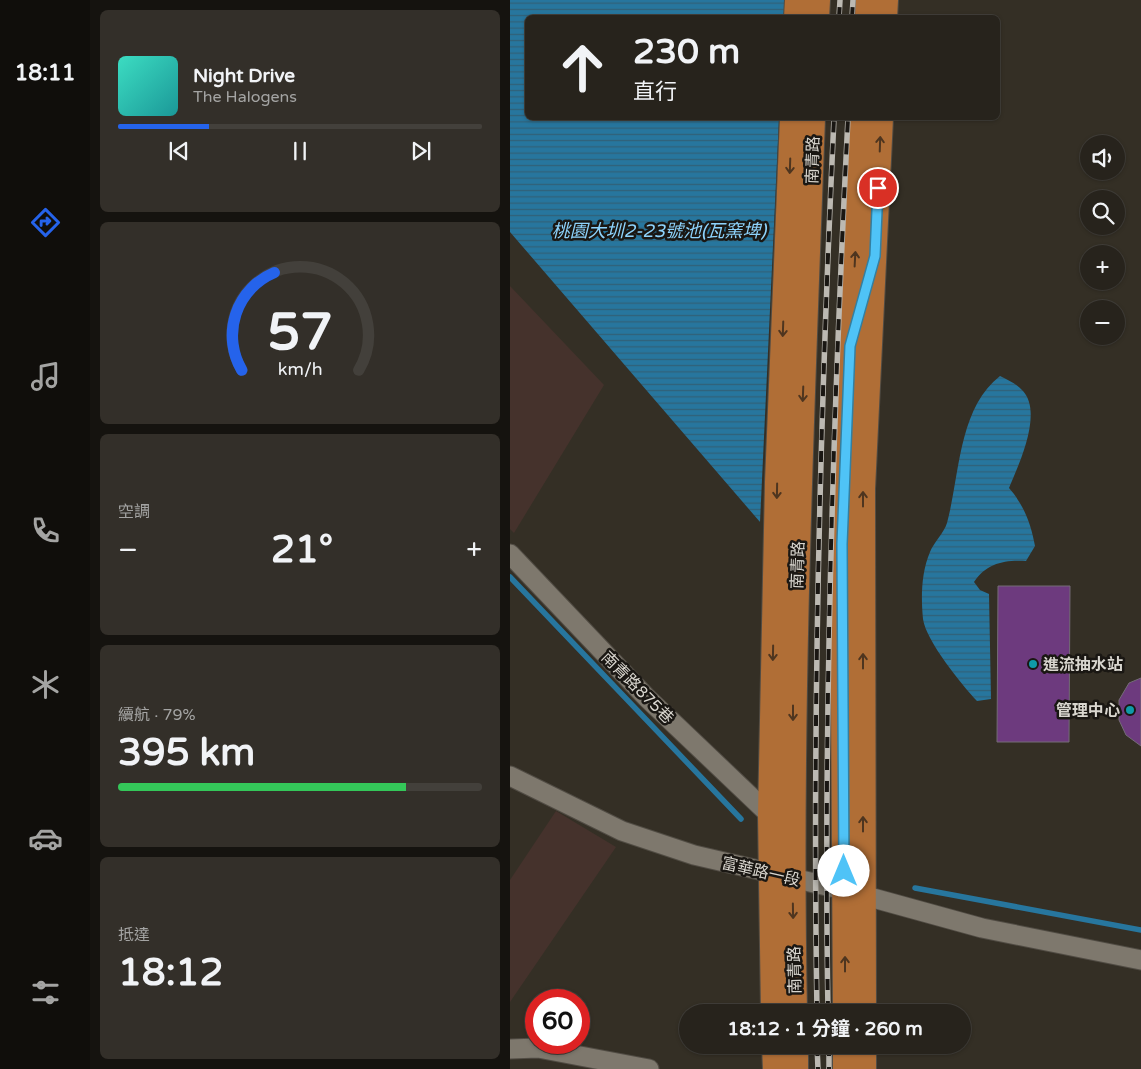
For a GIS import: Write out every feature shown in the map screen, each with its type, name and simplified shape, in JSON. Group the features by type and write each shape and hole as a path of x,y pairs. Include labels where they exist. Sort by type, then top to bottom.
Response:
{"main road":[{"path":"796,15 797,0"},
{"path":"817,15 818,0"},
{"path":"867,15 868,0"},
{"path":"885,15 886,0"},
{"path":"774,1004 781,876 770,815 777,482 792,120"},
{"name":"南青路","path":"794,1004 781,876 794,658 813,120"},
{"path":"862,120 842,544 854,893 863,1004"},
{"path":"846,1004 854,893 863,489 881,120"},
{"path":"850,346 875,256"},
{"path":"774,1054 775,1069"},
{"path":"796,1054 796,1069"},
{"path":"845,1054 845,1069"},
{"path":"864,1054 864,1069"}],"street":[{"name":"南青路875巷","path":"510,554 646,697 770,815"},
{"name":"富華路一段","path":"510,776 622,832 694,855 854,893 982,928 1141,960"},
{"path":"510,1049 538,1048 649,1069"}],"shaded area":[{"path":"510,286 604,385 514,533 510,529"},
{"path":"556,811 616,847 510,1002 510,880"}],"water":[{"name":"桃園大圳2-23號池(瓦窯埤)","path":"510,0 785,0 784,15 525,15 525,120 779,120 760,522 510,232"},
{"path":"1000,376 1021,389 1029,401 1031,412 1027,439 1009,488 1019,501 1026,515 1035,546 1026,561 1010,561 997,564 990,567 974,582 980,590 989,594 991,699 977,701 954,674 931,639 923,619 922,585 930,552 947,523 968,424 986,390"}],"building":[{"name":"進流抽水站","path":"998,586 1070,586 1069,742 997,742"},
{"name":"管理中心","path":"1141,678 1141,746 1126,735 1119,720 1119,700 1129,683"}],"waterway":[{"path":"510,577 741,819"},
{"path":"915,888 1141,930"}],"railway":[{"path":"839,15 840,0"},
{"path":"852,15 853,0"},
{"path":"817,1004 816,677 818,565 834,120"},
{"path":"828,1004 827,789 830,565 848,120"},
{"path":"817,1054 818,1069"},
{"path":"829,1054 829,1069"}],"place":[{"name":"進流抽水站","path":"1033,664"},
{"name":"管理中心","path":"1130,710"}],"route":[{"path":"844,871 842,544 850,346 875,256 878,188"}]}
